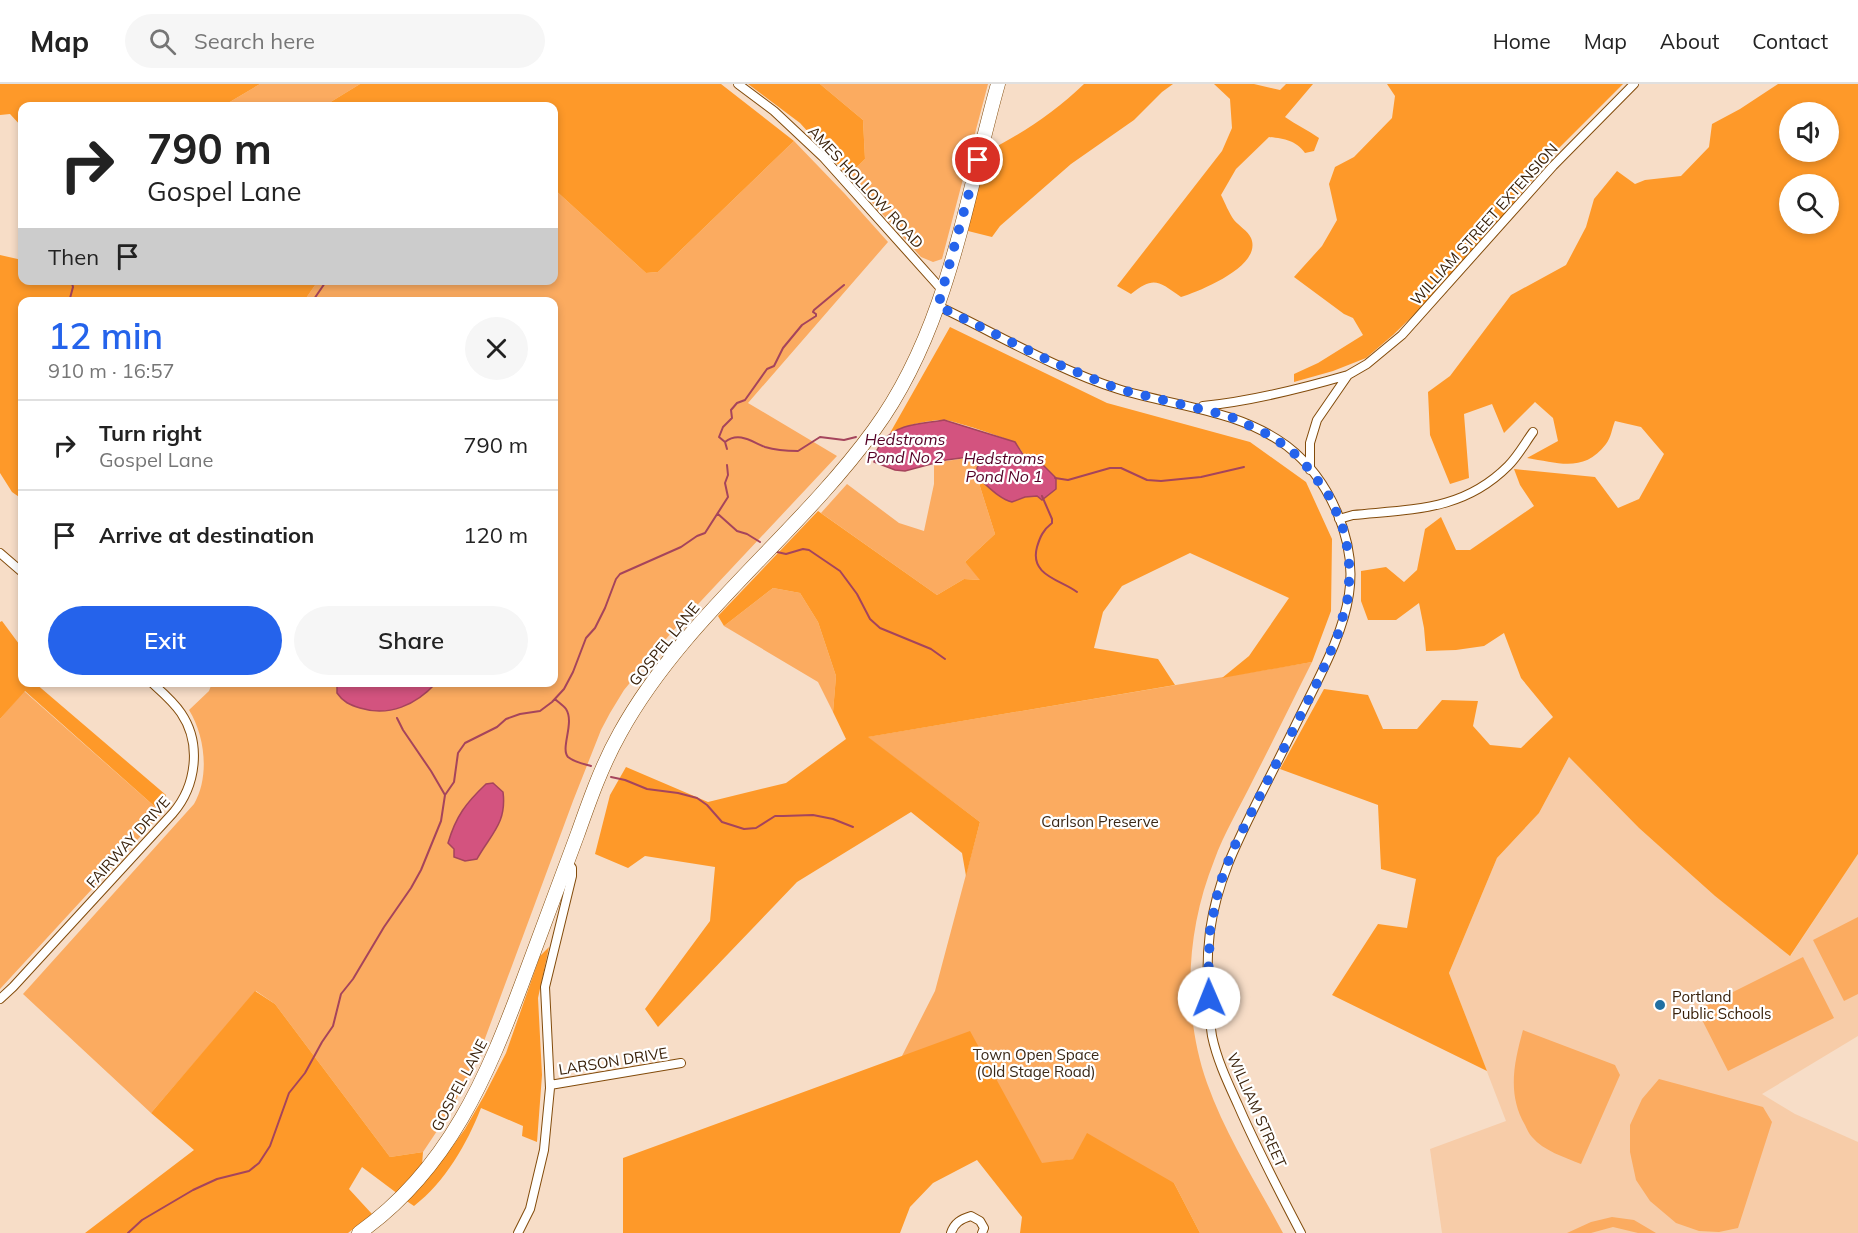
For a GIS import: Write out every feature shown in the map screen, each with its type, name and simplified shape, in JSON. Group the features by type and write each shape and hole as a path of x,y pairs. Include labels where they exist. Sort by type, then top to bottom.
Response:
{"main road":[{"name":"GOSPEL LANE","path":"359,1233 379,1219 417,1182 463,1118 495,1055 605,763 637,704 665,664 832,482 876,428 914,365 943,291 999,84"}],"street":[{"name":"AMES HOLLOW ROAD","path":"738,84 774,111 823,157 943,291"},
{"name":"WILLIAM STREET EXTENSION","path":"1196,407 1238,403 1279,394 1348,375 1367,364 1402,335 1553,166 1634,84"},
{"name":"WILLIAM STREET","path":"938,306 1050,361 1118,389 1229,416 1265,433 1289,448 1310,470 1329,496 1340,519 1349,555 1349,594 1338,634 1319,679 1233,849 1219,886 1210,931 1208,982 1212,1037 1225,1076 1253,1140 1301,1233"},
{"name":"WILLIAM STREET EXTENSION","path":"1310,470 1310,443 1317,420 1348,375"},
{"path":"1340,519 1353,515 1445,504 1478,490 1510,465 1533,432"},
{"path":"0,553 18,569"},
{"name":"FAIRWAY DRIVE","path":"0,999 165,822 186,794 194,758 190,733 186,722 173,703 156,687"},
{"path":"518,1233 530,1209 544,1150 550,1085 545,987 572,876 572,868 567,861"},
{"name":"LARSON DRIVE","path":"550,1085 681,1064"},
{"path":"951,1233 953,1227 962,1218 971,1216 980,1221 984,1228 982,1233"}],"shaded area":[{"path":"0,84 260,84 230,102 18,102 18,123 10,114 0,115"},
{"path":"360,84 721,84 794,141 658,272 646,273 558,193 558,102 331,102"},
{"path":"748,84 820,84 863,120 865,159 848,176 800,123"},
{"path":"1084,84 1173,84 1134,120 1071,164 1000,226 992,237 968,231 986,152 1038,122"},
{"path":"1214,84 1254,84 1280,90 1286,84 1313,84 1285,117 1319,138 1314,151 1305,153 1289,141 1269,137 1236,169 1221,195 1234,220 1251,238 1252,248 1248,258 1228,276 1181,297 1167,287 1156,283 1145,285 1131,294 1117,286 1222,151 1232,128 1230,99"},
{"path":"1387,84 1623,84 1555,152 1497,223 1428,301 1393,335 1366,358 1333,371 1294,382 1294,374 1318,363 1363,335 1353,318 1344,314 1294,277 1322,246 1337,220 1329,184 1335,167 1354,157 1392,118 1395,96"},
{"path":"1778,84 1858,84 1858,854 1790,956 1715,896 1639,828 1569,757 1539,813 1497,858 1449,973 1487,1071 1332,995 1378,924 1407,928 1416,879 1381,869 1378,805 1280,769 1324,689 1368,695 1383,729 1417,729 1442,700 1478,701 1473,726 1490,745 1521,748 1553,717 1521,678 1504,633 1484,646 1426,651 1419,603 1396,620 1368,620 1361,601 1361,571 1386,567 1404,582 1417,570 1425,529 1441,517 1456,550 1470,550 1534,506 1520,485 1514,469 1595,477 1618,508 1639,499 1664,454 1641,427 1615,421 1606,444 1598,453 1580,462 1570,464 1527,458 1558,441 1553,418 1535,402 1504,433 1492,404 1464,414 1469,478 1450,484 1430,435 1428,392 1450,376 1511,295 1566,265 1586,227 1594,199 1617,171 1635,184 1645,180 1681,176 1709,147 1712,124"},
{"path":"0,255 18,259 18,285 315,285 307,297 18,297 18,496 12,492 0,473"},
{"path":"950,327 1107,403 1250,442 1306,482 1332,539 1331,611 1312,662 1222,678 1249,656 1289,598 1190,553 1122,586 1103,612 1094,648 1158,659 1175,685 868,737 980,822 966,876 962,853 911,812 797,882 658,1027 645,1009 710,921 715,867 645,856 628,868 595,854 610,795 626,767 708,802 786,783 846,739 833,712 836,676 818,622 800,593 773,588 724,626 718,616 818,511 937,595 964,579 980,580 965,562 995,534 977,477 998,495 1012,502 1025,497 1037,496 1024,455 1012,442 982,430 945,420 917,424 890,433"},
{"path":"2,621 18,643 18,687 40,687 166,795 162,813 25,691 0,719 0,622"},
{"name":"Portland Public Schools","path":"1569,757 1639,828 1715,896 1791,955 1858,854 1858,1036 1762,1094 1795,1114 1858,1142 1858,1233 1442,1233 1430,1149 1506,1121 1449,973 1497,858 1539,813"},
{"path":"549,947 538,998 542,1075 537,1142 522,1136 523,1126 481,1108 454,1162 436,1186 414,1206 405,1200 444,1158 465,1129 484,1096 506,1053 540,956"},
{"path":"255,991 275,1004 390,1157 423,1152 422,1165 398,1194 362,1167 349,1189 372,1214 348,1233 85,1233 194,1150 151,1113"},
{"path":"970,1031 1042,1163 1073,1159 1087,1133 1174,1183 1200,1233 1020,1233 1022,1217 977,1160 933,1183 910,1207 900,1233 623,1233 623,1158"}],"green space":[{"path":"260,84 360,84 331,102 230,102"},
{"path":"820,84 988,84 942,259 933,262 921,257 848,176 865,159 863,120"},
{"path":"794,141 888,242 748,403 837,456 671,633 624,690 610,713 573,801 480,1052 451,1110 423,1152 390,1157 275,1004 256,991 151,1113 23,994 194,804 202,781 204,756 199,732 189,710 210,687 558,687 558,297 307,297 315,285 558,285 558,193 646,273 658,272"},
{"path":"985,455 977,477 995,534 965,562 981,580 964,579 937,595 821,513 847,484 899,523 924,531 934,484 934,463"},
{"path":"773,588 800,593 818,622 836,676 833,712 818,682 724,626"},
{"name":"Carlson Preserve","path":"1312,662 1218,851 1198,915 1191,972 1194,1028 1207,1083 1233,1141 1283,1233 1200,1233 1174,1183 1073,1159 1061,1161 1050,1172 902,1056 935,991 980,822 867,737"},
{"path":"24,691 162,813 0,989 0,719"},
{"path":"1858,917 1858,994 1844,1001 1813,940"},
{"path":"1803,957 1834,1018 1728,1071 1697,1010"},
{"path":"1523,1030 1615,1065 1620,1075 1581,1164 1537,1142 1529,1133 1519,1113 1514,1078"},
{"path":"1659,1079 1763,1107 1772,1122 1738,1228 1719,1232 1699,1231 1676,1223 1650,1201 1636,1180 1630,1152 1630,1125 1642,1099"},
{"path":"1612,1217 1634,1220 1656,1233 1638,1233 1613,1227 1591,1233 1567,1233 1591,1222"}],"water":[{"path":"944,420 1015,442 1027,461 1038,460 1056,478 1056,489 1042,500 1037,496 1025,497 1012,502 1007,500 977,477 977,468 984,455 946,460 905,471 895,470 874,462 879,446 889,435 911,425"},
{"path":"337,687 432,687 411,703 392,710 381,711 360,708 347,703 337,693"},
{"path":"493,783 503,792 504,803 497,828 477,859 465,861 454,857 454,849 448,843 458,817 486,784"}],"waterway":[{"path":"70,297 72,285"},
{"path":"315,297 324,285"},
{"path":"727,449 725,442 719,437 723,427 732,418 731,410 737,403 745,400 767,369 774,366 783,348 802,325 816,316 814,310 844,285"},
{"path":"725,442 740,437 769,448 798,451 820,437 844,440 856,437"},
{"path":"445,795 454,782 458,753 465,743 497,727 506,719 540,711 564,689 586,638 595,628 620,574 681,547 705,533 728,497 725,483 728,475 727,465"},
{"path":"1055,478 1068,480 1110,468 1121,468 1147,480 1161,481 1201,477 1244,467"},
{"path":"1042,496 1052,523 1044,531 1038,543 1036,557 1038,565 1048,576 1077,592"},
{"path":"718,514 737,531 760,542"},
{"path":"777,552 786,554 803,549 809,550 840,571 857,594 870,619 880,628 931,649 945,659"},
{"path":"555,699 565,708 568,715 566,748 568,757 591,766"},
{"path":"128,1233 142,1220 193,1190 217,1179 249,1171 259,1163 270,1146 289,1093 305,1073 333,1026 341,994 353,979 421,870 441,821 445,795 397,718"},
{"path":"611,777 647,789 697,798 707,805 722,822 744,829 756,828 775,816 813,815 833,819 853,827"}],"place":[{"name":"Portland Public Schools","path":"1660,1005"}],"route":[{"path":"978,160 938,306 1050,361 1118,389 1229,416 1265,433 1289,448 1310,470 1329,496 1342,525 1349,555 1349,594 1338,634 1319,679 1233,849 1219,886 1210,931 1209,998"}],"water label":[{"name":"Hedstroms Pond No 2","path":"905,448"},
{"name":"Hedstroms Pond No 1","path":"1004,467"}],"park label":[{"name":"Town Open Space (Old Stage Road)","path":"1036,1062"}]}
